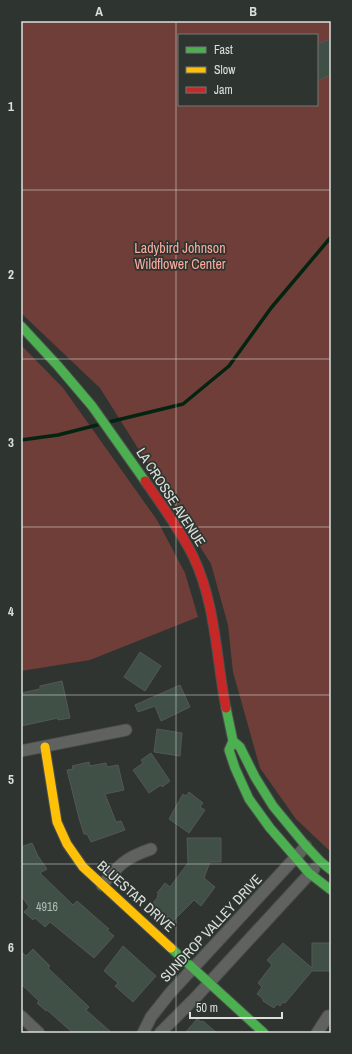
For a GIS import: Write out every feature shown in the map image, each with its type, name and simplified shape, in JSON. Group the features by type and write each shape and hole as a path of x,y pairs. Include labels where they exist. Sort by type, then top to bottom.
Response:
{"street":[{"name":"LA CROSSE AVENUE","path":"21,326 58,366 92,406 113,434 176,527 193,556 202,579 217,642 223,692 233,741 229,750 235,768 249,799 270,828 294,858 331,890"},
{"path":"21,751 126,730"},
{"name":"LA CROSSE AVENUE","path":"233,741 240,747 273,806 306,846 331,870"},
{"name":"BLUESTAR DRIVE","path":"45,747 55,812 61,832 67,844 83,867 264,1033"},
{"name":"SUNDROP VALLEY DRIVE","path":"143,1033 151,1018 193,968 306,846"},
{"path":"102,885 126,860 151,849"},
{"path":"160,1033 209,983 321,862"},
{"path":"21,1016 39,1033"},
{"path":"317,1033 328,1016"}],"green space":[{"name":"Ladybird Johnson Wildflower Center","path":"21,21 331,21 331,852 296,819 260,768 233,672 228,625 211,564 100,388 21,313"},
{"path":"21,345 63,388 157,520 185,573 198,617 90,660 21,671"}],"building":[{"path":"331,39 331,75 318,81 318,44"},
{"path":"140,652 161,666 145,691 124,677"},
{"path":"62,681 70,718 58,720 58,718 21,726 21,693 40,689 40,686"},
{"path":"180,685 190,707 161,721 155,706 138,712 135,705"},
{"path":"157,729 182,733 180,756 154,752"},
{"path":"151,753 170,781 162,787 161,785 149,793 133,770 143,763 141,760"},
{"path":"89,762 90,766 106,763 107,767 118,765 124,790 105,794 116,822 121,821 125,830 91,842 87,834 84,834 67,770 73,769 72,766"},
{"path":"189,792 203,803 200,807 205,810 189,833 169,819 183,794 186,796"},
{"path":"187,838 221,838 221,862 210,862 204,878 215,887 201,906 194,900 173,921 168,916 167,918 152,904 158,897 157,896 159,894 157,893 165,883 170,887 188,863"},
{"path":"32,843 38,856 47,869 40,873 73,905 77,901 109,929 107,930 114,936 94,958 50,922 45,927 35,918 33,920 24,912 29,907 21,895 21,847"},
{"path":"283,943 312,968 312,943 331,943 331,971 312,971 285,1003 283,1002 280,1006 277,1004 274,1008 263,1001 263,999 257,994 262,987 258,983 272,965 267,960"},
{"path":"123,946 156,976 133,1002 115,986 118,983 104,971"},
{"path":"33,949 50,966 48,968 89,1007 86,1010 112,1033 73,1033 37,1003 39,1001 21,984 21,951 26,956"},
{"path":"197,1019 202,1022 203,1021 217,1033 185,1033"}],"waterway":[{"path":"109,422 183,404 229,366 271,308 331,237"},
{"path":"21,440 58,435 101,424"}],"traffic: fast":[{"path":"21,326 92,406 145,481"},
{"path":"226,708 233,741 240,747 255,777 273,806 306,846 331,870"},
{"path":"233,741 229,750 235,768 249,799 270,828 309,873 331,890"},
{"path":"171,948 264,1033"}],"traffic: slow":[{"path":"45,747 57,822 67,844 83,867 171,948"}],"traffic: jam":[{"path":"145,481 182,537 201,574 211,612 226,708"}]}
